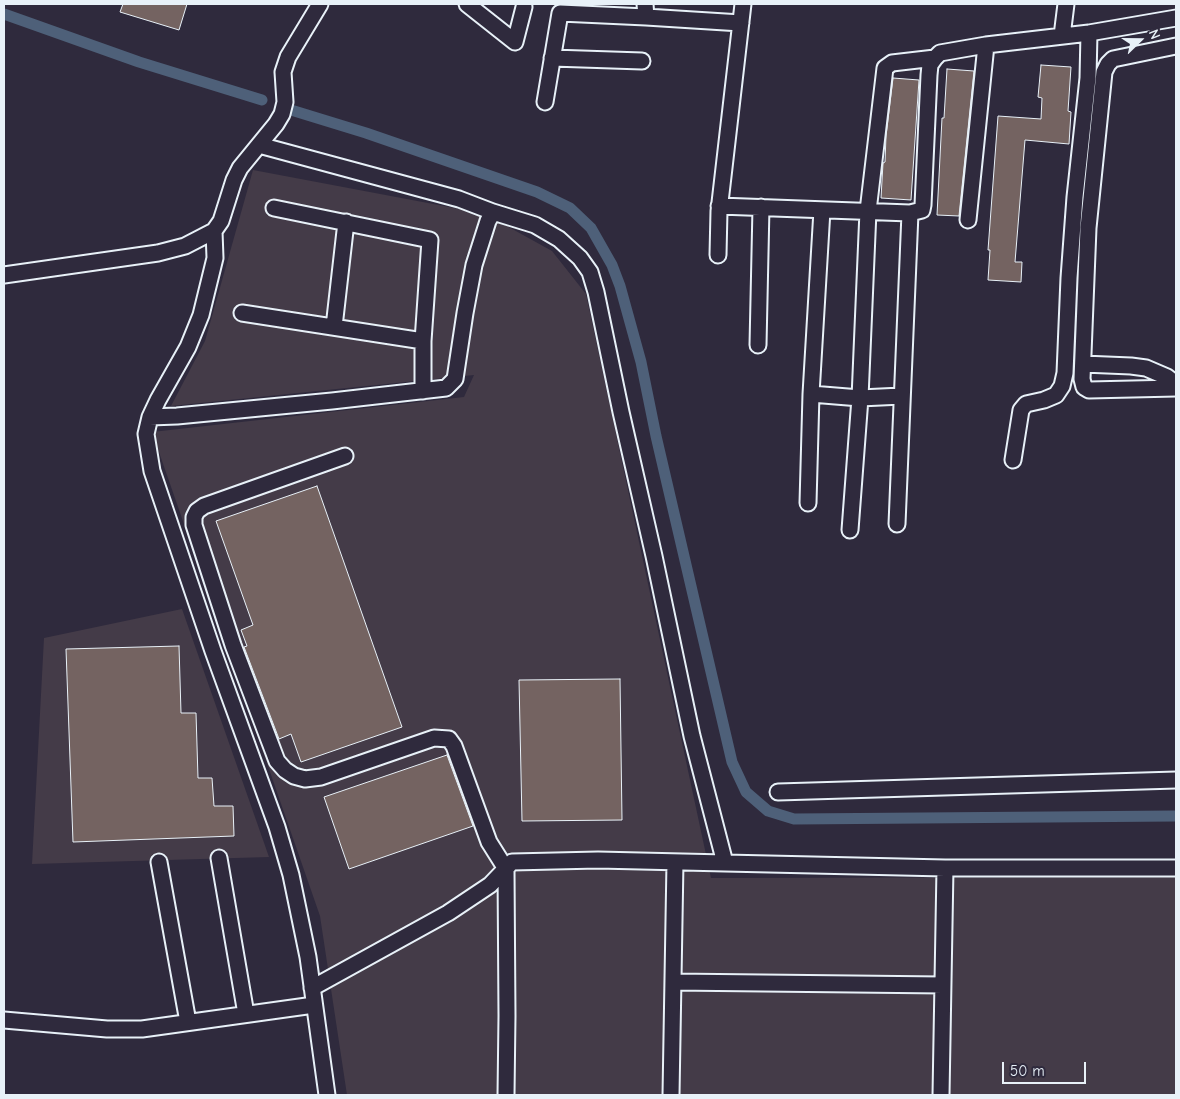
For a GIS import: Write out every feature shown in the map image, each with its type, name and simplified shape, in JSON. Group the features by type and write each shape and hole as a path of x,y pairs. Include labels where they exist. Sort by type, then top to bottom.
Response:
{"street":[{"path":"4,275 166,252 185,246 214,231 222,221 234,180 240,168 282,114 285,102 284,72 288,57 320,4"},
{"path":"467,4 514,42 524,8"},
{"path":"718,255 719,206 743,4"},
{"path":"1062,36 1066,4"},
{"path":"545,102 560,13 645,10 741,23"},
{"path":"719,206 910,213 922,210 929,75 930,65 935,58 947,51 1089,33 1176,18"},
{"path":"1013,460 1020,410 1026,404 1056,395 1062,386 1065,374 1071,251 1088,78 1089,33"},
{"path":"968,220 986,45"},
{"path":"1176,46 1113,59 1104,72 1088,228 1082,379 1084,386 1089,390 1176,388"},
{"path":"552,58 642,61"},
{"path":"850,530 860,398 868,211 885,68 892,62 935,58"},
{"path":"259,145 459,198 493,212 535,225 559,239 580,258 590,272 596,292 692,736 725,864"},
{"path":"758,346 761,207"},
{"path":"274,208 430,240 423,341 423,391"},
{"path":"808,503 811,394 822,210"},
{"path":"150,417 177,416 446,388 455,379 474,266 493,212"},
{"path":"897,524 910,213"},
{"path":"334,327 346,222"},
{"path":"214,231 215,258 201,315 188,347 150,417 146,434 152,471 213,651 277,827 304,932 328,1095"},
{"path":"242,313 423,341"},
{"path":"1083,364 1146,368 1167,377 1176,384"},
{"path":"811,394 860,398 902,396"},
{"path":"346,456 204,506 197,511 194,517 194,525 233,645 277,761 285,770 294,776 306,779 321,777 434,738 449,739 454,746 488,842 506,869 506,1095"},
{"path":"778,792 1176,780"},
{"path":"219,858 246,1014"},
{"path":"312,988 448,913 490,885 512,862 517,861 598,860 945,868 1176,868"},
{"path":"158,862 188,1022"},
{"path":"671,1095 675,862"},
{"path":"941,1095 945,868"},
{"path":"673,982 943,985"},
{"path":"4,1020 128,1030 314,1005"}],"shaded area":[{"path":"253,170 465,210 505,225 552,251 586,294 711,878 1176,877 1176,1095 347,1095 320,916 152,432 464,397 474,375 171,406 205,341"},
{"path":"182,609 269,857 32,864 44,638"}],"building":[{"path":"123,4 187,4 179,30 120,12"},
{"path":"1041,65 1071,67 1068,111 1071,112 1069,144 1025,140 1015,262 1022,262 1021,282 988,280 990,250 988,250 998,116 1041,119 1042,98 1038,97"},
{"path":"947,69 974,71 959,216 937,215 942,118 944,118"},
{"path":"893,78 919,80 911,200 881,198"},
{"path":"317,486 402,727 301,762 291,734 279,739 244,647 247,646 241,630 253,625 216,521"},
{"path":"179,646 181,713 196,713 198,778 212,778 214,806 233,806 234,836 73,842 66,649"},
{"path":"620,679 622,820 522,821 519,680"},
{"path":"447,755 473,826 349,869 324,797"}],"waterway":[{"path":"4,14 139,62 262,100"},
{"path":"291,110 366,133 537,192 570,208 591,228 612,265 620,286 641,362 656,436 732,762 746,792 768,811 794,819 1176,816"}]}
